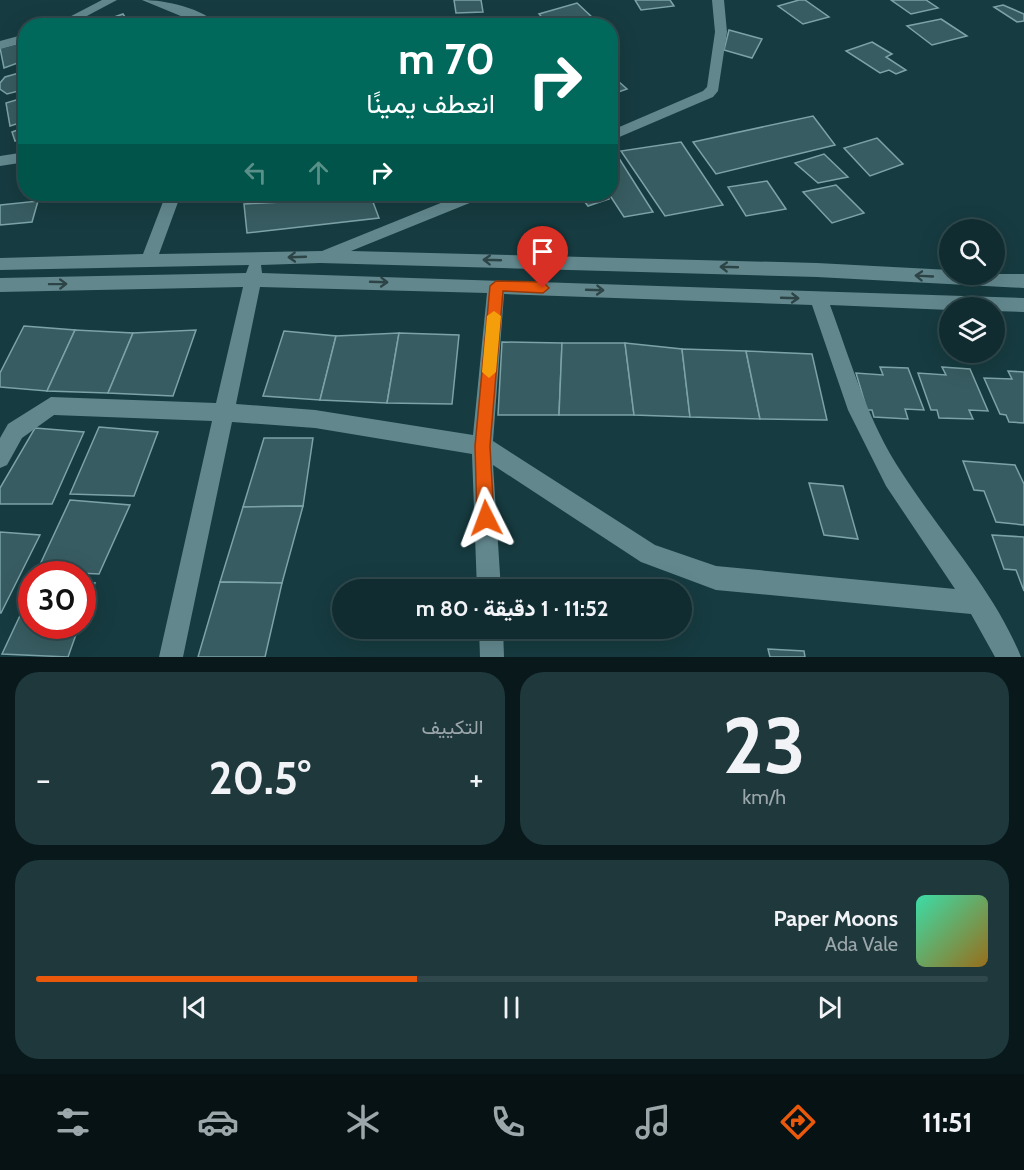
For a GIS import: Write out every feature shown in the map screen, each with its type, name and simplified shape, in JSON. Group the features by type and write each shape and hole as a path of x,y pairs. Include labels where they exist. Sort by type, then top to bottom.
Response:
{"street":[{"path":"74,18 111,0"},
{"path":"148,0 202,18"},
{"path":"618,133 708,94 713,88 721,32 718,0"},
{"path":"0,45 18,39"},
{"path":"0,161 18,158"},
{"path":"149,260 170,201"},
{"path":"320,257 460,201"},
{"path":"0,264 320,257 817,270 1024,281"},
{"path":"171,657 257,259"},
{"path":"0,285 252,280 496,286 1024,305"},
{"path":"488,579 482,446 496,286"},
{"path":"819,299 858,410 893,479 978,603 1009,657"},
{"path":"0,458 15,431 51,406 224,412 315,419 482,446 649,554 716,578 978,603"},
{"path":"491,639 492,657"}],"building":[{"path":"454,0 481,0 483,12 456,13"},
{"path":"635,0 670,0 674,6 641,10"},
{"path":"805,0 829,17 803,24 778,6"},
{"path":"891,0 926,0 938,8 911,14"},
{"path":"577,3 593,18 543,18 539,14"},
{"path":"1003,5 1024,14 1024,21 1017,22 994,7"},
{"path":"123,14 126,18 111,18"},
{"path":"941,19 967,36 932,45 907,26"},
{"path":"729,30 762,39 752,58 724,50"},
{"path":"872,42 892,54 886,57 906,70 896,74 889,70 880,73 846,51"},
{"path":"18,43 18,63 4,68 0,48"},
{"path":"18,73 18,91 7,94 0,89 0,83 5,77"},
{"path":"618,81 627,89 618,92"},
{"path":"18,99 18,124 10,126 6,103"},
{"path":"813,116 835,145 716,174 693,142"},
{"path":"18,130 18,140 15,141 12,132"},
{"path":"877,138 903,164 870,176 844,148"},
{"path":"681,142 723,205 665,216 621,151"},
{"path":"824,154 848,177 818,183 795,163"},
{"path":"618,157 653,212 624,217 614,201 618,201"},
{"path":"767,181 786,209 746,216 728,187"},
{"path":"836,185 864,213 832,223 803,192"},
{"path":"38,201 32,222 0,225 0,205"},
{"path":"373,201 379,218 247,233 244,204"},
{"path":"584,201 603,201 588,206"},
{"path":"24,326 75,330 47,391 0,387 0,373"},
{"path":"75,330 133,333 108,393 47,391"},
{"path":"196,330 173,396 108,393 133,333"},
{"path":"284,331 336,336 320,400 263,396"},
{"path":"399,333 387,403 320,400 336,336"},
{"path":"399,333 459,335 452,404 387,403"},
{"path":"502,342 562,343 559,415 498,415"},
{"path":"562,343 625,343 634,415 559,415"},
{"path":"625,343 682,349 690,417 634,415"},
{"path":"682,349 746,351 760,419 690,417"},
{"path":"746,351 812,354 827,420 760,419"},
{"path":"880,367 908,368 924,410 905,409 908,419 874,417 872,410 867,410 856,373 883,375"},
{"path":"942,367 970,369 988,411 969,410 973,419 939,418 937,410 931,410 918,373 946,375"},
{"path":"1008,371 1024,372 1024,423 1009,422 1006,415 1000,414 984,378 1012,379"},
{"path":"99,427 158,432 134,496 70,494"},
{"path":"35,428 84,432 52,504 0,504 0,488"},
{"path":"264,438 313,438 303,506 243,507"},
{"path":"963,461 1015,465 1024,484 1024,525 996,522 984,491 974,490"},
{"path":"809,483 843,486 858,539 824,535"},
{"path":"70,500 130,505 99,574 96,574 96,561 42,561"},
{"path":"303,506 282,583 220,582 243,507"},
{"path":"0,532 40,535 27,561 18,561 18,579 0,613"},
{"path":"992,535 1024,537 1024,591 1016,570 1004,569"},
{"path":"220,582 282,583 265,657 198,657"},
{"path":"18,620 18,639 74,639 68,657 2,654"},
{"path":"768,649 804,651 805,657 770,657"}],"slow traffic":[{"path":"489,372 494,316"}],"route":[{"path":"486,518 482,446 496,286 543,288"}]}
